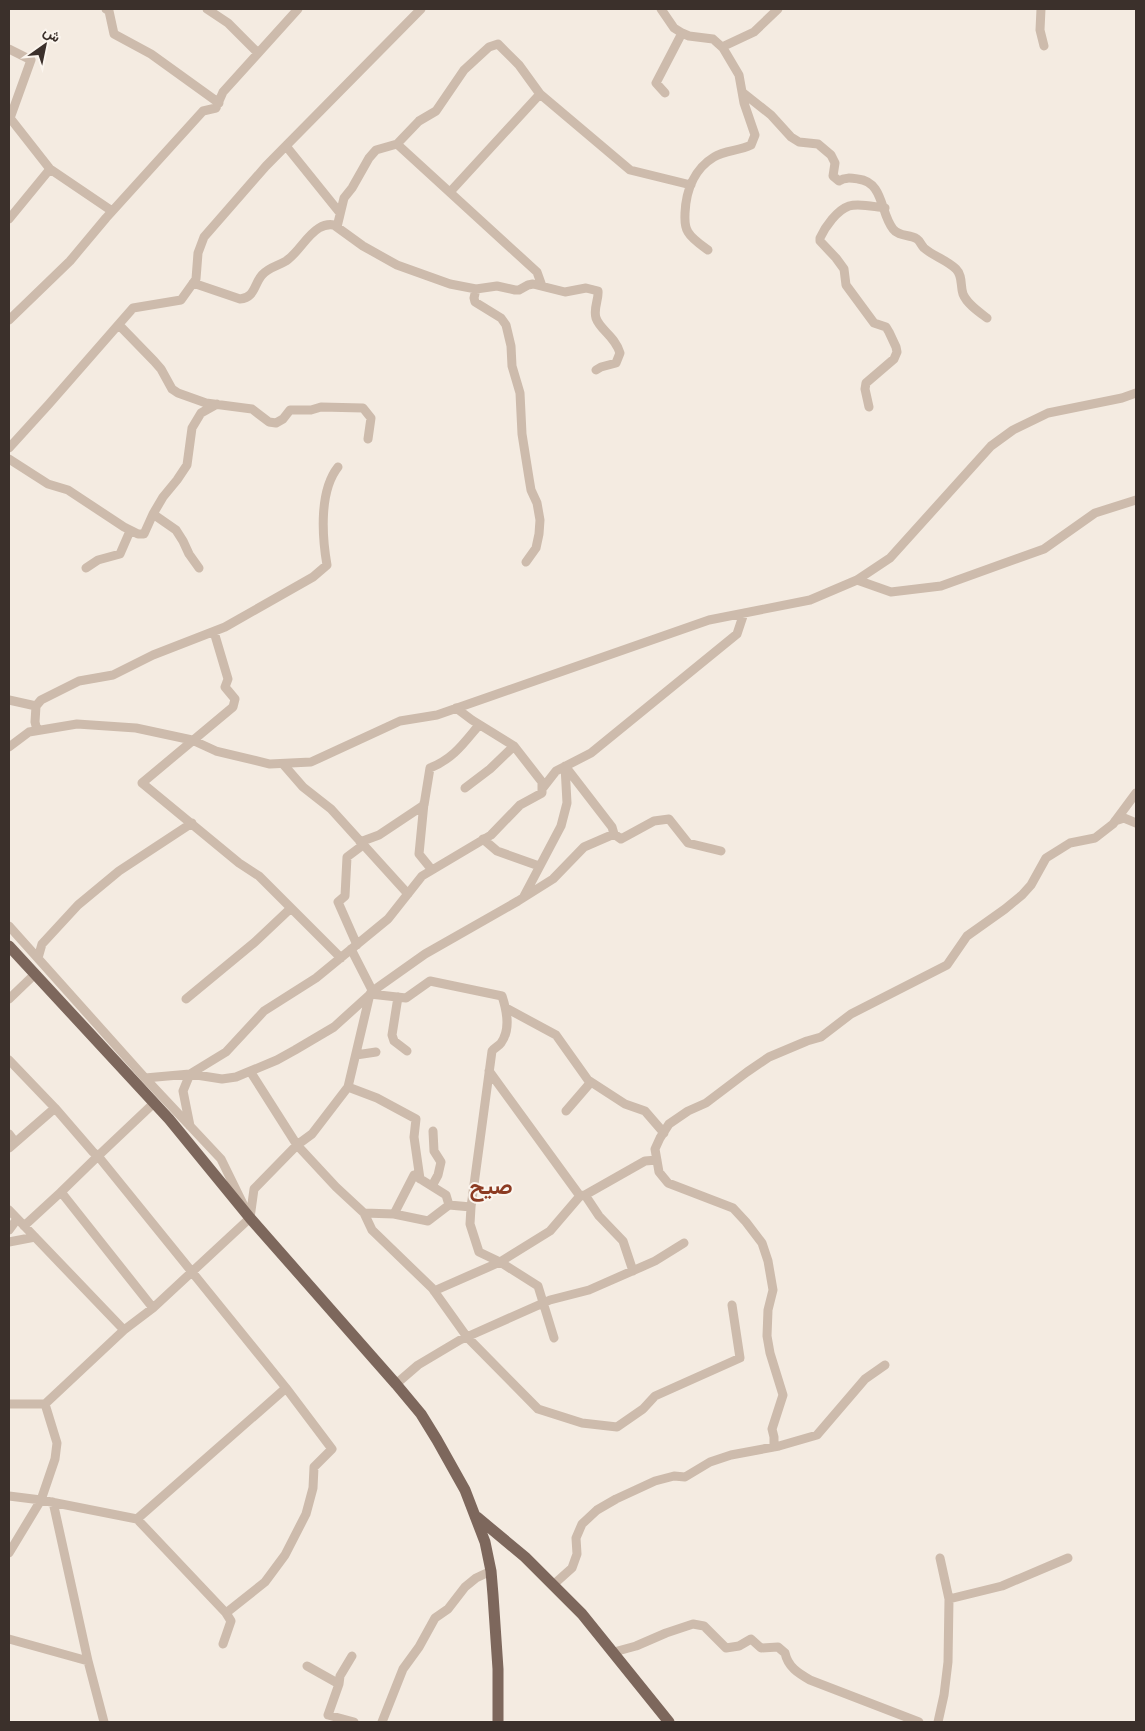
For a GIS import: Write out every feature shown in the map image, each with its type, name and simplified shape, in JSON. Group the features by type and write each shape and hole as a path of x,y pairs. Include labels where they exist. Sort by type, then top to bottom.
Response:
{"main road":[{"path":"9,946 154,1104 250,1218 421,1414 465,1490 485,1542 491,1571 498,1668 498,1722"},
{"path":"476,1516 525,1557 582,1614 669,1722"}],"street":[{"path":"207,9 228,23 258,53"},
{"path":"9,320 70,261 112,211 203,111 216,108 223,92 298,9"},
{"path":"9,448 133,308 181,300 196,279 198,253 204,237 266,166 420,9"},
{"path":"661,9 674,28 682,33 713,39 722,47 739,75 746,110 755,135 753,141 746,147 720,153 705,163 691,185 685,208 687,231 691,237 708,250"},
{"path":"722,47 754,32 778,9"},
{"path":"1041,9 1040,30 1044,46"},
{"path":"109,10 114,34 150,54 219,103"},
{"path":"665,93 656,83 682,33"},
{"path":"337,227 344,198 376,150 396,144 419,121 436,111 464,70 489,47 498,44 519,65 540,94 630,170 691,185"},
{"path":"9,48 31,60 10,120 50,169 112,211"},
{"path":"742,92 771,115 791,137 799,142 818,144 832,155 835,163 833,176 835,179 839,181 849,178 866,180 880,197 893,230 898,234 911,236 919,240 924,248 957,271 961,276 962,292 965,297 987,318"},
{"path":"450,192 540,94"},
{"path":"396,144 538,272 542,286"},
{"path":"286,146 340,213"},
{"path":"9,220 50,169"},
{"path":"869,407 865,389 866,383 894,359 897,352 896,347 886,327 874,323 846,285 844,269 820,241 820,238 831,221 849,206 885,208"},
{"path":"193,283 244,299 252,295 261,275 291,256 313,232 330,224 363,246 397,265 450,284 476,289 498,286 519,290 528,285 542,286 566,292 586,288 598,291 595,305 596,317 600,325 614,340 620,353 616,362 596,370"},
{"path":"476,289 475,302 501,318 506,325 511,346 512,366 520,393 522,434 526,460 531,490 537,503 540,520 536,548 526,562"},
{"path":"119,325 161,369 172,389 187,397 235,408 252,409 265,421 276,423 283,419 290,410 312,410 321,407 363,408 371,418 368,439"},
{"path":"9,747 30,732 77,724 136,728 192,740 216,751 270,764 311,762 400,721 437,715 709,620 810,600 857,580 890,558 991,446 1012,430 1048,413 1122,398 1136,393"},
{"path":"9,459 48,484 68,490 130,531 144,534 163,497 187,465 192,428 201,413 217,404"},
{"path":"37,730 36,706 41,700 79,681 113,675 153,655 214,632 313,577 327,566 323,543 324,515 332,475 338,467"},
{"path":"857,580 891,592 940,586 1044,549 1095,513 1136,500"},
{"path":"153,514 176,530 199,568"},
{"path":"86,568 98,560 120,554 130,531"},
{"path":"190,1126 184,1091 190,1074 226,1052 264,1011 316,978 388,919 422,876 490,835 520,805 542,792 542,789 556,771 591,753 737,634 744,613"},
{"path":"214,632 228,679 225,687 235,699 234,707 142,783 239,863 259,876 341,958"},
{"path":"9,700 36,706"},
{"path":"456,708 479,725 514,746 542,782 542,789"},
{"path":"432,870 419,854 424,803 430,768 445,762 459,749 479,725"},
{"path":"465,788 490,769 514,746"},
{"path":"283,764 302,787 330,809 408,894"},
{"path":"565,766 612,828 614,834 621,839 654,821 669,819 688,843 721,851"},
{"path":"523,898 561,826 567,803 565,766"},
{"path":"774,1447 772,1429 783,1395 770,1353 767,1336 768,1310 773,1290 768,1261 762,1243 733,1208 668,1183 659,1172 655,1149 669,1124 688,1111 706,1103 770,1057 821,1037 851,1014 947,965 967,936 1005,909 1031,885 1046,858 1070,843 1094,838 1115,821 1136,792"},
{"path":"9,1404 45,1404 124,1330 153,1308 250,1218 254,1189 297,1145 312,1134 348,1087 372,993 338,902 345,896 347,857 362,843 378,836 424,803"},
{"path":"1115,821 1124,818 1136,823"},
{"path":"38,958 42,944 78,906 119,871 192,823"},
{"path":"145,1078 190,1074 222,1079 236,1077 277,1060 334,1027 372,993 425,954 553,879 584,847 614,834"},
{"path":"484,839 497,851 539,866"},
{"path":"186,999 255,942 291,908"},
{"path":"9,926 221,1160 250,1218"},
{"path":"9,999 35,974"},
{"path":"372,993 406,998 430,981 502,996 506,1008 508,1026 501,1043 492,1050 470,1224 479,1252 500,1262 538,1286 554,1338"},
{"path":"398,998 392,1036 394,1041 407,1051"},
{"path":"506,1008 556,1035 591,1082 624,1104 645,1111 664,1133"},
{"path":"356,1054 376,1052"},
{"path":"9,1060 98,1156 286,1388 332,1449 314,1467 312,1488 306,1514 285,1555 265,1582 226,1613"},
{"path":"250,1071 297,1145 336,1187 364,1213 372,1230 434,1291 467,1337 538,1409 582,1423 617,1426 643,1408 655,1396 740,1358 732,1305"},
{"path":"489,1071 582,1195 599,1216 623,1240 633,1271"},
{"path":"566,1112 591,1082"},
{"path":"348,1087 377,1098 416,1119 414,1137 420,1179"},
{"path":"9,1230 61,1192 154,1104"},
{"path":"9,1134 12,1145 54,1108"},
{"path":"432,1186 438,1175 441,1162 434,1151 433,1131"},
{"path":"434,1291 500,1262 550,1231 582,1195 645,1161 657,1160"},
{"path":"394,1214 414,1175 446,1194 449,1204"},
{"path":"61,1192 153,1308"},
{"path":"364,1213 394,1214 428,1221 449,1204 471,1207"},
{"path":"9,1210 124,1330"},
{"path":"9,1242 35,1237"},
{"path":"396,1384 418,1365 467,1337 543,1303 589,1290 633,1271 655,1261 684,1242"},
{"path":"553,1585 572,1568 576,1554 576,1538 582,1524 597,1510 655,1481 674,1476 685,1477 710,1462 730,1455 806,1440 817,1435 864,1379 884,1365"},
{"path":"137,1520 286,1388"},
{"path":"9,1553 41,1500 55,1459 57,1443 45,1404"},
{"path":"9,1496 53,1502 137,1520 226,1613 231,1621 223,1644"},
{"path":"53,1502 88,1661 104,1722"},
{"path":"938,1722 948,1662 949,1599 940,1558"},
{"path":"949,1599 1002,1586 1068,1558"},
{"path":"382,1722 403,1669 419,1647 435,1618 448,1609 465,1587 476,1578 491,1571"},
{"path":"614,1652 636,1646 693,1624 704,1626 726,1648 739,1646 751,1639 761,1648 778,1647 785,1653 787,1661 796,1672 810,1680 919,1722"},
{"path":"9,1639 88,1661"},
{"path":"352,1656 340,1676 328,1715 354,1722"},
{"path":"307,1666 339,1684"}],"district":[{"name":"صيح","path":"491,1186"}]}
